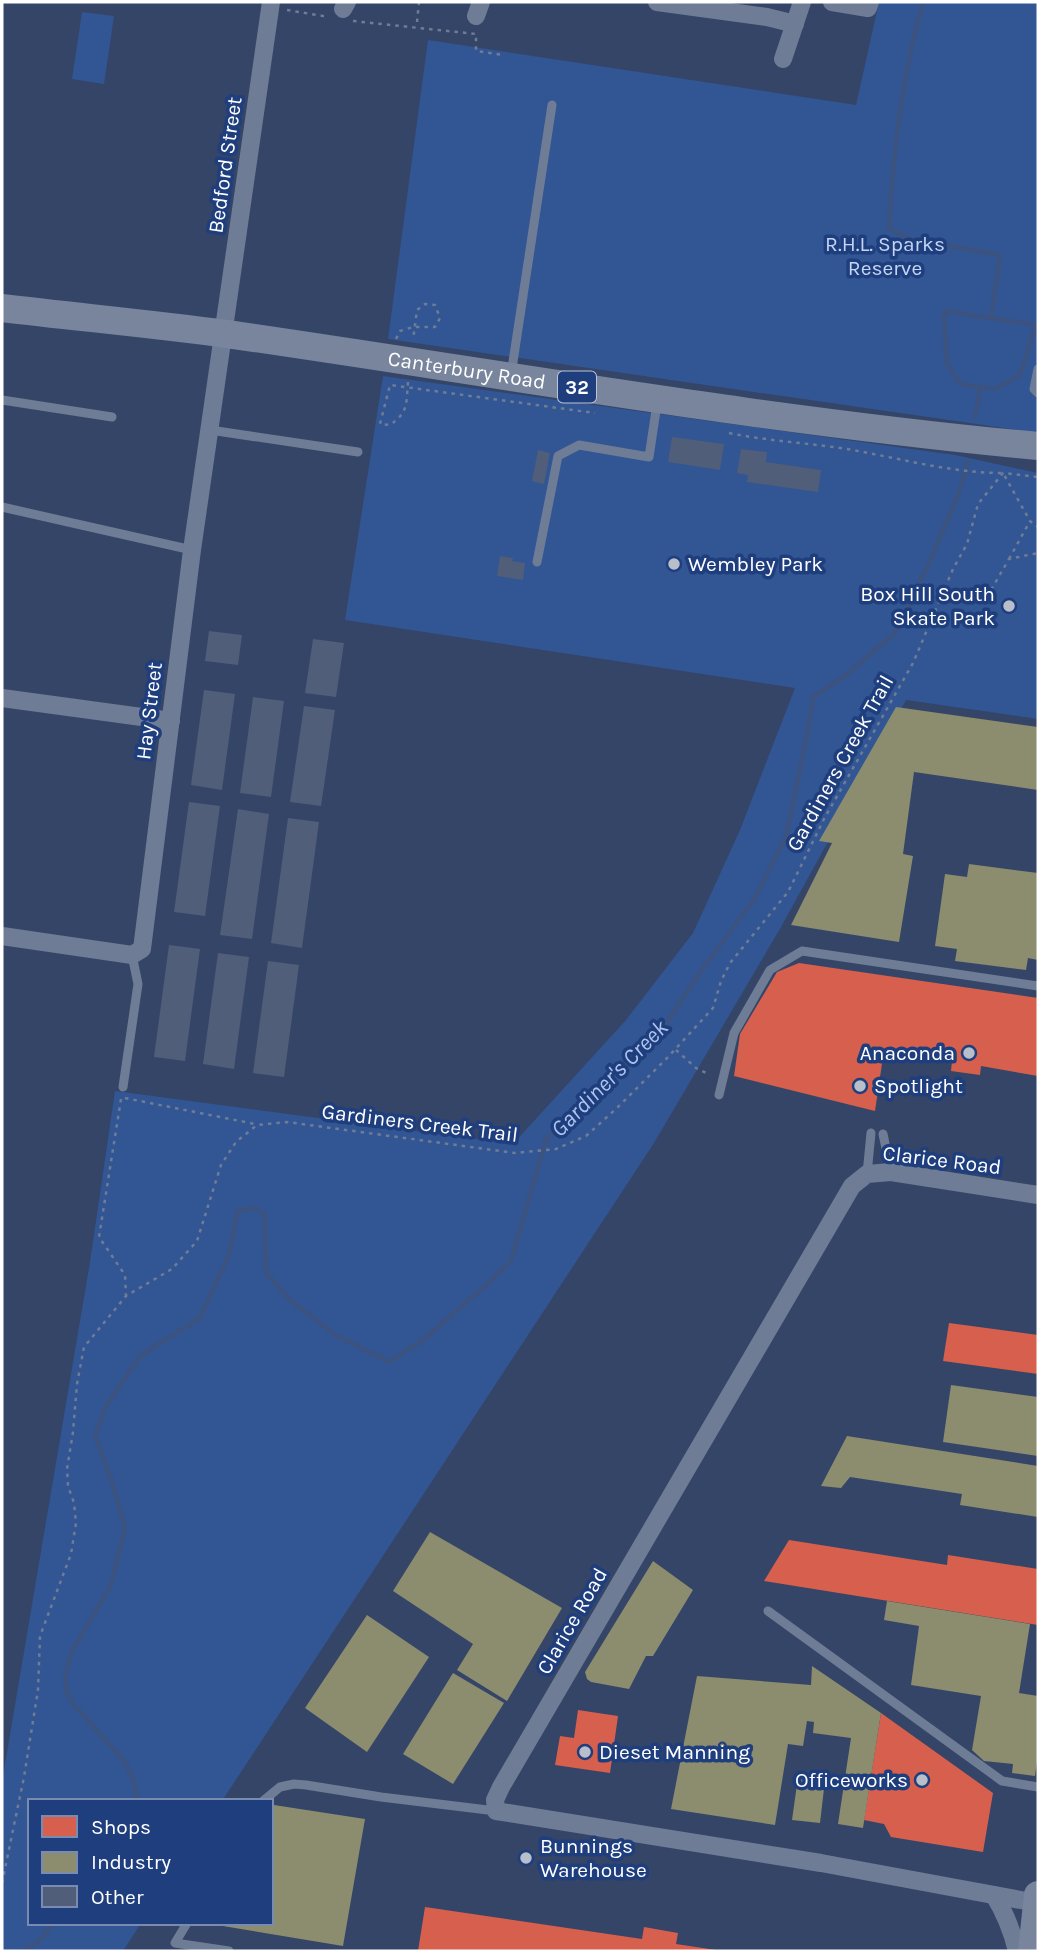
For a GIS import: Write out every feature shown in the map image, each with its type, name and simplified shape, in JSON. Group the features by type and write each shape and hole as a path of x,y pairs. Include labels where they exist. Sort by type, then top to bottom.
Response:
{"main road":[{"name":"Canterbury Road","path":"2,308 224,334 659,399 930,436 1038,446"},
{"name":"Canterbury Road","path":"930,436 1038,458"},
{"path":"1032,1951 1038,1899"}],"street":[{"path":"660,2 767,17 795,24"},
{"path":"783,59 802,2"},
{"path":"832,2 868,8 870,2"},
{"name":"Bedford Street","path":"224,334 270,5"},
{"name":"Hay Street","path":"132,955 142,949 192,550 224,334"},
{"path":"2,698 171,721"},
{"path":"2,936 132,955"},
{"name":"Clarice Road","path":"496,1811 495,1800 501,1787 852,1186 867,1174 891,1172 1038,1195"},
{"path":"496,1811 821,1863 994,1895 1038,1899"},
{"path":"994,1895 1005,1913 1017,1951"}],"lane":[{"path":"511,377 552,105"},
{"path":"1038,369 1034,388 1038,393"},
{"path":"537,562 558,456 579,445 649,457 659,399"},
{"path":"2,400 111,417"},
{"path":"209,430 358,452"},
{"path":"2,507 192,550"},
{"path":"719,1095 734,1033 770,970 802,951 1038,986"},
{"path":"123,1087 138,984 132,955"},
{"path":"867,1174 871,1133"},
{"path":"883,1134 891,1172"},
{"path":"768,1611 1002,1781 1038,1787"},
{"path":"265,1799 280,1787 294,1784 496,1811"},
{"path":"186,1925 175,1943 229,1951"}],"path":[{"path":"417,22 419,2"},
{"path":"270,5 345,12 476,34 477,51 503,55"},
{"path":"389,358 400,331 413,327 435,327 440,318 435,305 425,304 417,310"},
{"path":"405,406 402,417 390,425 380,424 390,385 600,414"},
{"path":"724,431 753,438 901,458 930,466 1038,477"},
{"path":"1003,472 1030,521 1038,527"},
{"name":"Gardiners Creek Trail","path":"126,1296 125,1275 99,1237 121,1098 257,1125 287,1122 515,1153 556,1149 586,1136 617,1108 713,1008 720,981 730,963 788,891 824,819 913,663 953,569 967,544 978,504 1003,472"},
{"path":"987,597 1030,521"},
{"path":"1009,559 1038,553"},
{"path":"675,1049 705,1073"},
{"path":"2,1883 24,1777 38,1690 40,1636 71,1554 76,1523 67,1469 76,1384 84,1347 126,1296 172,1269 197,1241 221,1166 236,1142 257,1125"}],"green space":[{"name":"R.H.L. Sparks Reserve","path":"879,2 1038,2 1038,433 388,339 428,40 856,105"},
{"path":"82,12 114,16 104,84 72,79"},
{"path":"383,376 955,455 1038,473 1038,719 906,700 781,927 654,1143 223,1799 28,1799 28,1925 140,1925 123,1951 2,1951 2,1782 90,1262 115,1091 513,1144 626,1020 693,933 740,830 795,688 345,620"}],"building: Shops":[{"path":"799,963 1038,998 1038,1076 981,1066 980,1075 951,1071 952,1061 884,1050 875,1111 734,1076 740,1034 777,972"},
{"path":"949,1323 1038,1335 1038,1374 943,1361"},
{"path":"789,1540 947,1565 948,1555 1038,1569 1038,1625 764,1581"},
{"name":"Dieset Manning","path":"578,1710 618,1716 610,1773 555,1765 560,1736 574,1738"},
{"name":"Officeworks","path":"881,1713 993,1793 983,1852 891,1837 884,1824 864,1820"},
{"path":"425,1907 642,1939 644,1927 678,1933 676,1944 716,1950 418,1951"}],"building: Industry":[{"path":"896,707 1038,727 1038,790 914,772 903,854 913,856 899,942 791,925 832,843 819,841"},
{"path":"969,864 1038,873 1038,960 1028,958 1026,970 955,961 957,949 935,946 945,874 967,877"},
{"path":"951,1385 1038,1397 1038,1456 943,1442"},
{"path":"847,1436 1038,1466 1038,1517 960,1505 962,1494 850,1477 841,1488 821,1486"},
{"path":"430,1532 562,1608 507,1701 457,1670 473,1644 393,1591"},
{"path":"653,1561 693,1590 653,1656 646,1656 629,1689 591,1682 585,1672"},
{"path":"887,1601 1030,1624 1019,1693 1038,1696 1038,1755 1035,1776 1012,1773 1013,1764 984,1761 972,1750 981,1696 911,1685 919,1626 884,1620"},
{"path":"367,1615 429,1657 367,1752 305,1708"},
{"path":"812,1666 881,1713 863,1828 838,1824 851,1738 813,1733 814,1722 807,1721 803,1746 788,1744 775,1825 671,1809 697,1676 811,1685"},
{"path":"453,1673 504,1703 453,1784 403,1754"},
{"path":"798,1777 825,1780 820,1823 792,1820"},
{"path":"273,1806 365,1819 343,1946 217,1925 273,1925"}],"building: Other":[{"path":"672,437 724,444 720,470 668,462"},
{"path":"741,449 767,452 766,462 821,470 818,492 747,482 748,475 737,473"},
{"path":"538,450 550,453 544,484 532,481"},
{"path":"500,556 525,563 523,580 497,576"},
{"path":"209,631 242,635 238,665 205,661"},
{"path":"313,639 344,643 336,697 305,693"},
{"path":"204,690 235,694 222,790 191,785"},
{"path":"253,697 284,701 271,797 240,793"},
{"path":"304,706 335,710 321,806 290,802"},
{"path":"189,802 220,806 205,916 174,912"},
{"path":"238,809 269,814 252,939 220,935"},
{"path":"288,818 319,822 302,948 271,943"},
{"path":"169,945 200,949 185,1061 154,1057"},
{"path":"218,953 249,957 234,1069 203,1064"},
{"path":"268,961 299,965 284,1077 253,1073"}],"waterway":[{"name":"Gardiner's Creek","path":"923,2 909,57 900,114 889,228 909,239 1000,255 991,318"},
{"name":"Gardiner's Creek","path":"944,311 1036,325 1020,375 995,389 960,384 947,364 944,311"},
{"name":"Gardiner's Creek","path":"975,417 981,387"},
{"name":"Gardiner's Creek","path":"135,1799 133,1778 125,1762 74,1705 67,1693 65,1678 71,1653 111,1585 125,1527 95,1436 106,1406 140,1356 200,1318 230,1252 237,1211 256,1208 265,1214 266,1273 290,1300 334,1334 389,1362 424,1339 511,1261 546,1139 573,1119 608,1080 665,1025 753,901 786,837 813,697 845,676 896,632 958,495 968,462"},
{"path":"24,1951 41,1939 52,1925"}],"place":[{"name":"Wembley Park","path":"674,564"},
{"name":"Box Hill South Skate Park","path":"1009,606"},
{"name":"Anaconda","path":"969,1053"},
{"name":"Spotlight","path":"860,1086"},
{"name":"Dieset Manning","path":"585,1752"},
{"name":"Officeworks","path":"922,1780"},
{"name":"Bunnings Warehouse","path":"526,1858"}]}
